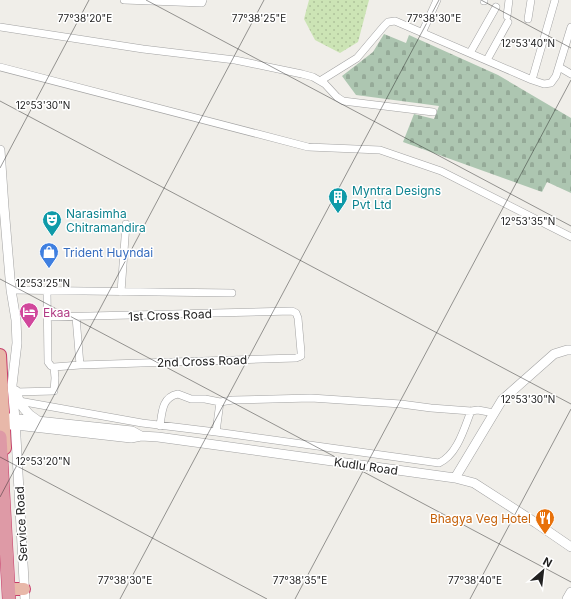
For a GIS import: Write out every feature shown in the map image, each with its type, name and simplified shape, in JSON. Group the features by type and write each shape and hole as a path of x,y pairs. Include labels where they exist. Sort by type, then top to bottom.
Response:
{"highway":[{"path":"0,355 6,422 17,595"},
{"path":"0,437 17,595"},
{"path":"0,580 1,599"}],"street":[{"path":"124,0 202,3 203,0"},
{"path":"422,33 437,0"},
{"path":"487,60 507,19 509,0"},
{"path":"528,20 531,0"},
{"path":"532,80 555,0"},
{"path":"470,53 496,7"},
{"path":"320,81 358,58 388,22 395,21 532,80 544,84 551,83 556,76 571,27"},
{"path":"0,27 143,49 235,60 313,77 325,84 337,97 343,101 433,112"},
{"path":"559,67 571,74"},
{"path":"0,68 308,147 380,150 441,171 571,237"},
{"path":"0,150 11,290 16,320 17,343 6,422"},
{"path":"121,292 126,224"},
{"path":"11,290 232,293"},
{"path":"16,392 54,391 54,367 48,362 47,291"},
{"name":"1st Cross Road","path":"48,317 76,318 292,311"},
{"name":"2nd Cross Road","path":"54,367 296,358 301,356 302,352 298,318 296,313 292,311"},
{"path":"76,318 80,365"},
{"path":"455,478 502,400 552,355 570,348"},
{"path":"14,372 16,392 19,401 26,412 38,420"},
{"path":"160,426 164,404 168,398 174,394 191,399 205,399 220,402 233,400 311,398 401,404 471,411 478,410 494,413"},
{"path":"19,401 160,426 216,432 438,463 446,460 450,455 461,436 471,411"},
{"path":"216,432 220,402"},
{"name":"Kudlu Road","path":"6,422 38,420 132,431 144,436 455,478 474,483 571,547"},
{"name":"Kudlu Road","path":"6,422 131,438 144,436"},
{"path":"144,436 149,424"},
{"path":"567,599 571,592"}],"green space":[{"path":"309,0 369,0 358,42 340,53 315,40 304,19"},
{"path":"384,34 406,43 409,35 498,75 571,118 571,193 547,182 542,192 403,142 414,114 434,119 439,106 356,95 342,76 373,52"}],"place":[{"name":"Myntra Designs Pvt Ltd","path":"338,214"},
{"name":"Narasimha Chitramandira","path":"52,237"},
{"name":"Trident Huyndai","path":"49,269"},
{"name":"Ekaa","path":"29,329"},
{"name":"Bhagya Veg Hotel","path":"545,535"}]}
